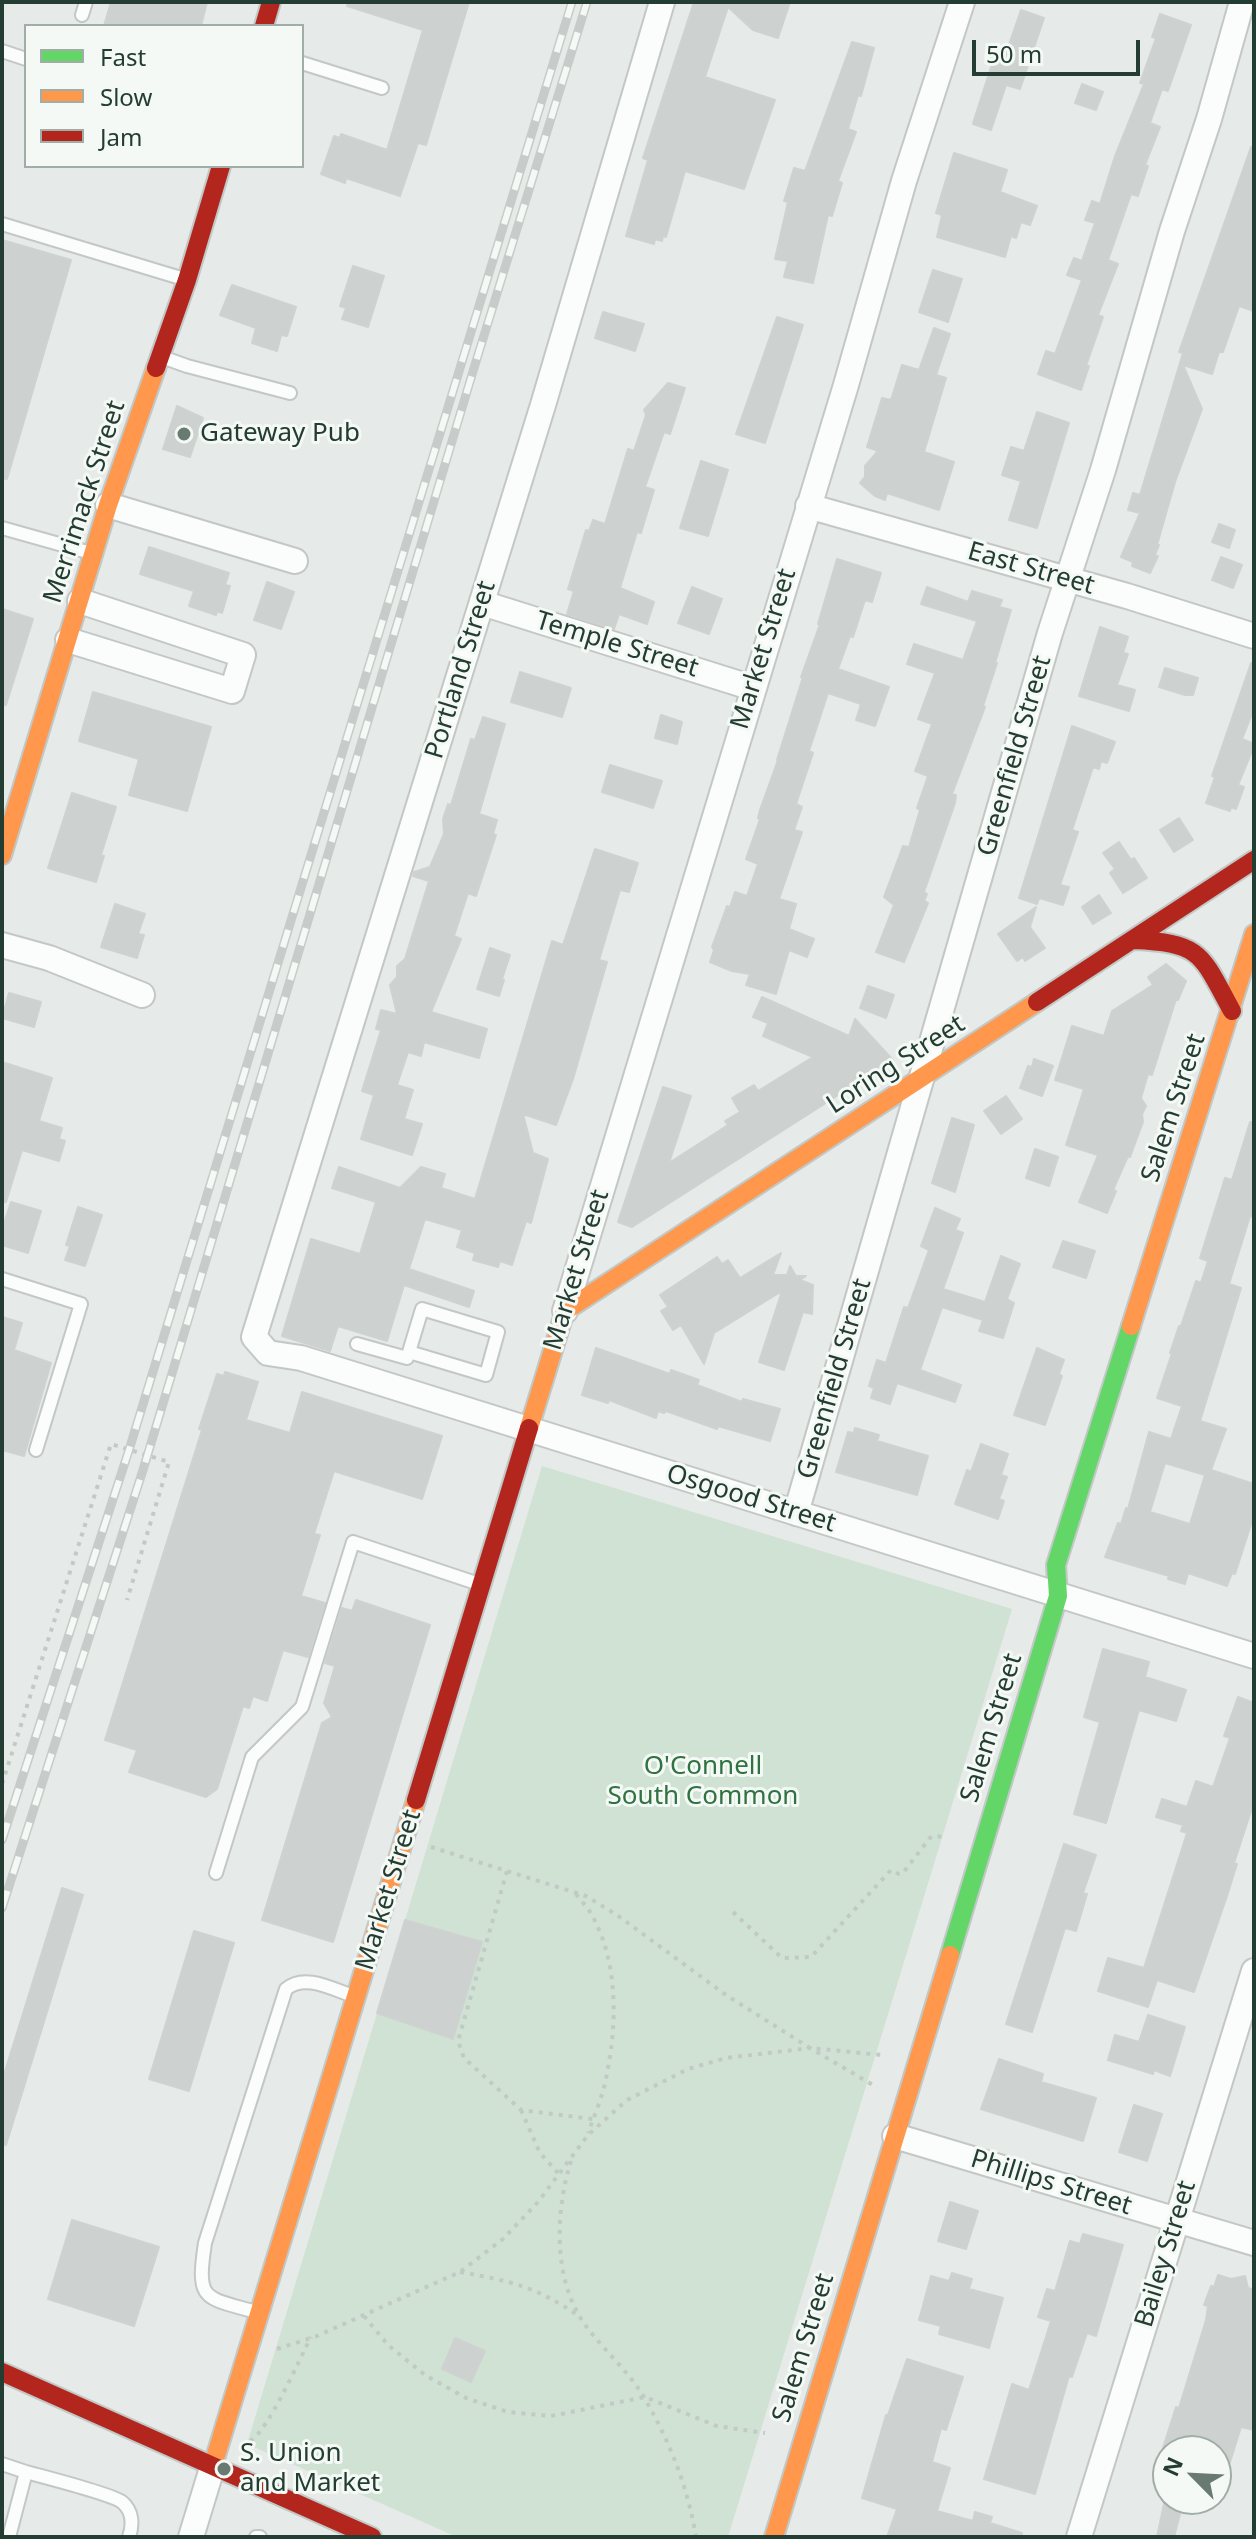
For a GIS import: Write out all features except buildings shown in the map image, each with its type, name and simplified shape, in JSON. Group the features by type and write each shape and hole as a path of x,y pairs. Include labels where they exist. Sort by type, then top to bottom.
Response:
{"main road":[{"path":"265,24 271,2"},
{"name":"Merrimack Street","path":"2,855 108,505 187,280 220,168"},
{"name":"Loring Street","path":"565,1311 1254,860"},
{"name":"Salem Street","path":"774,2537 1058,1596 1056,1565 1254,934"},
{"path":"1134,940 1185,946 1198,956 1212,974 1232,1011"},
{"name":"Market Street","path":"213,2465 565,1311"},
{"path":"2,2372 213,2465 319,2520 372,2537"}],"street":[{"name":"Portland Street","path":"254,1337 543,405 662,2"},
{"name":"Market Street","path":"565,1311 846,385 904,181 962,2"},
{"name":"Greenfield Street","path":"796,1513 1050,633 1103,470 1242,2"},
{"path":"108,505 295,561"},
{"name":"East Street","path":"808,506 1068,579 1254,636"},
{"path":"68,640 232,691 243,655 80,601"},
{"name":"Temple Street","path":"482,603 753,688"},
{"path":"2,945 49,958 142,995"},
{"name":"Osgood Street","path":"254,1337 268,1353 301,1358 1254,1656"},
{"name":"Bailey Street","path":"1079,2537 1254,1971"},
{"name":"Phillips Street","path":"895,2136 1254,2243"},
{"name":"Market Street","path":"191,2537 213,2465"}],"lane":[{"path":"2,51 24,58"},
{"path":"304,64 382,88"},
{"path":"2,224 187,280"},
{"path":"161,356 187,366 290,393"},
{"path":"2,528 94,554"},
{"path":"2,1279 81,1304 36,1450"},
{"path":"357,1344 408,1355 486,1375 498,1332 422,1309 408,1355 397,1388"},
{"path":"216,1873 252,1757 302,1707 353,1542 482,1585"},
{"path":"259,2313 209,2298 203,2290 200,2275 205,2243 286,1989 294,1982 306,1981 356,1996"},
{"path":"2,2464 121,2501 131,2516 133,2525 129,2537"},
{"path":"9,2537 26,2472"}],"path":[{"path":"2,1784 111,1444 169,1462 127,1600"},
{"path":"733,1912 782,1958 811,1957 891,1870 903,1873 932,1836 947,1837"},
{"path":"424,1845 586,1896 726,1995 873,2085"},
{"path":"507,1871 458,2041 464,2058 521,2110 540,2153 559,2174"},
{"path":"574,1892 594,1918 606,1948 612,1977 607,2075 588,2135"},
{"path":"270,2352 364,2316 460,2272 503,2239 538,2202 588,2135 627,2100 688,2069 726,2058 810,2048 882,2055"},
{"path":"521,2110 593,2119"},
{"path":"572,2156 564,2183 561,2220 561,2256 569,2294 580,2317 645,2397 686,2486 696,2537"},
{"path":"460,2272 525,2286 580,2317"},
{"path":"364,2316 388,2345 425,2375 466,2398 508,2412 551,2416 645,2397 717,2426 765,2433"},
{"path":"243,2445 256,2437 266,2423 311,2337"}],"green space":[{"name":"O'Connell South Common","path":"542,1466 1012,1609 728,2537 457,2537 247,2444"}],"railway":[{"path":"2,1840 129,1450 572,2"},
{"path":"2,1908 143,1470 587,2"}],"traffic: fast":[{"path":"950,1955 1058,1596 1056,1565 1131,1326"}],"traffic: slow":[{"path":"2,855 108,505 156,368"},
{"path":"1131,1326 1254,934"},
{"path":"529,1428 565,1311 1037,1002"},
{"path":"213,2465 416,1800"},
{"path":"774,2537 950,1955"}],"traffic: jam":[{"path":"265,24 271,2"},
{"path":"156,368 187,280 220,168"},
{"path":"1037,1002 1254,860"},
{"path":"1134,940 1174,944 1197,955 1213,976 1232,1011"},
{"path":"416,1800 529,1428"},
{"path":"2,2372 372,2537"}],"place":[{"name":"Gateway Pub","path":"184,434"},
{"name":"S. Union and Market","path":"224,2469"}]}
